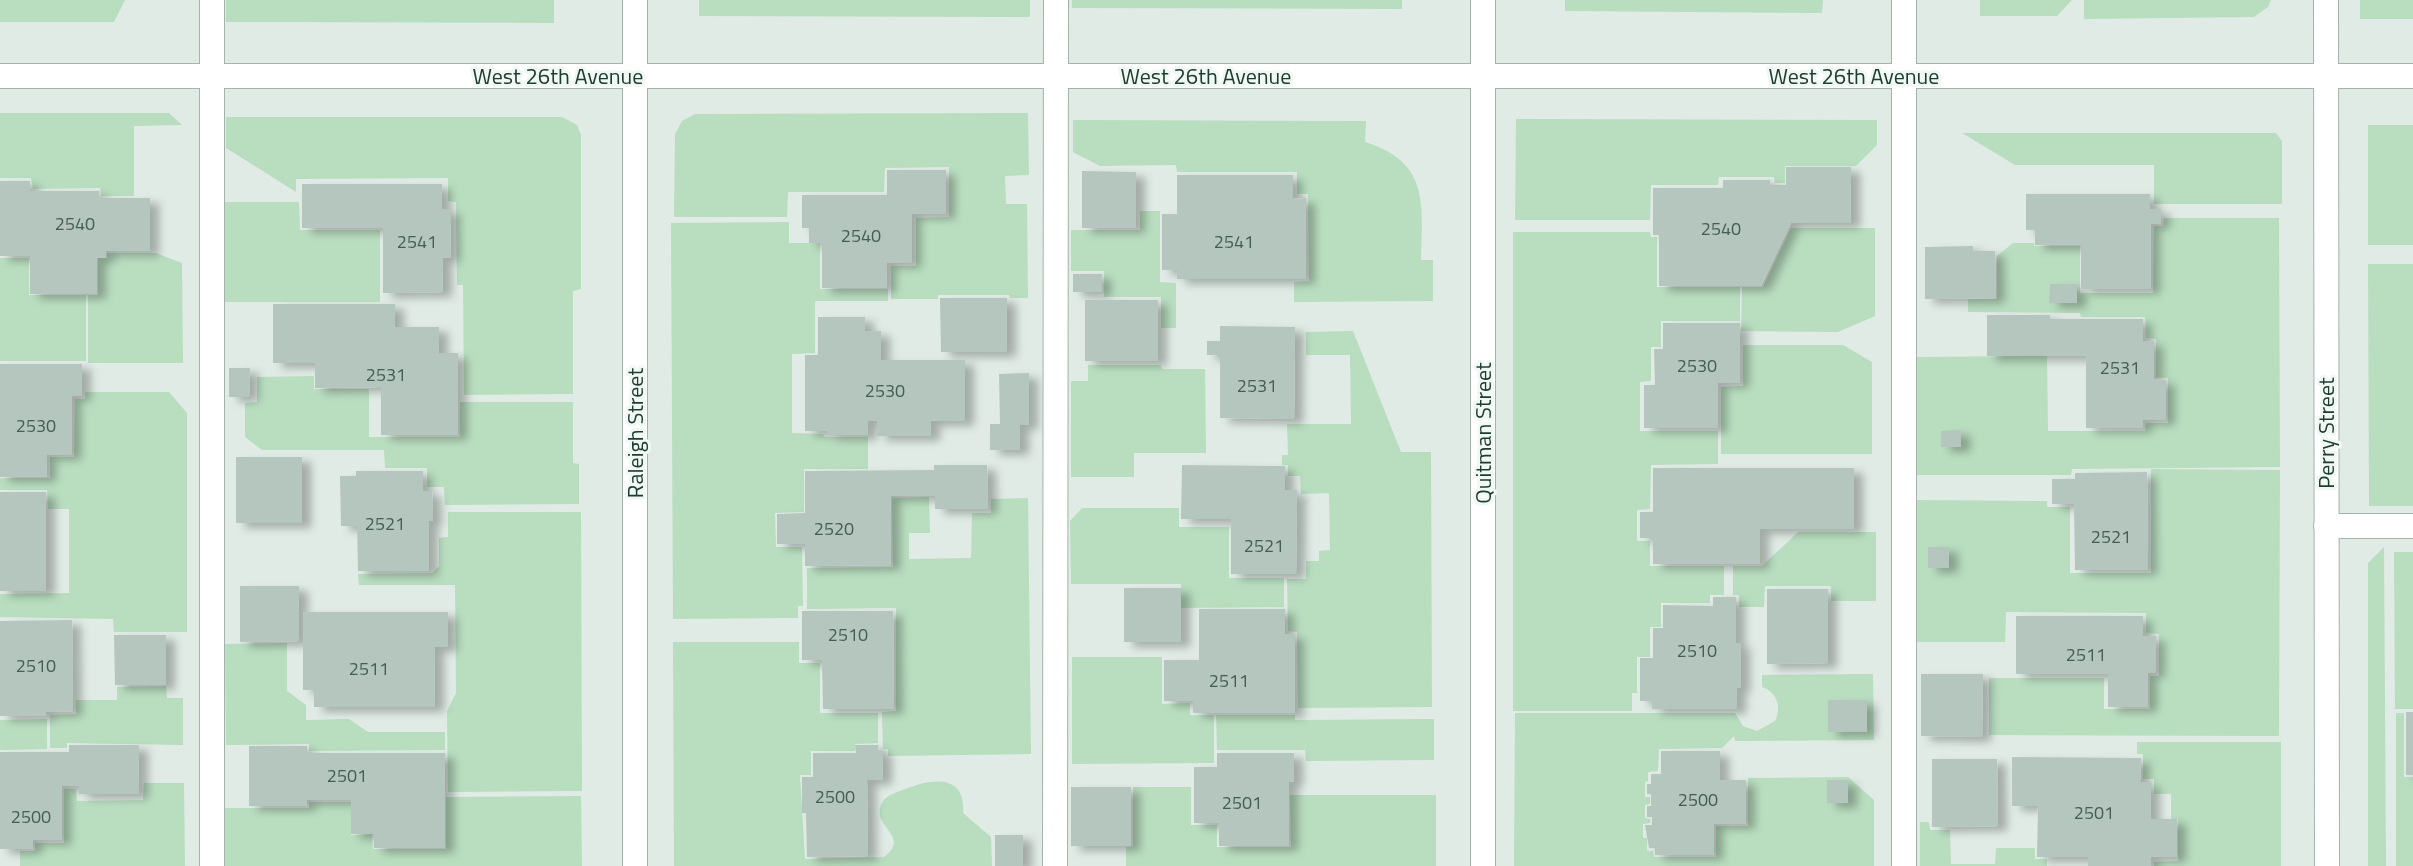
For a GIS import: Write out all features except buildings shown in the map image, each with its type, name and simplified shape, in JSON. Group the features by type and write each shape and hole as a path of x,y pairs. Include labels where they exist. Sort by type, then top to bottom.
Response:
{"street":[{"path":"212,0 212,866"},
{"name":"Raleigh Street","path":"635,0 635,866"},
{"path":"1055,866 1056,0"},
{"name":"Quitman Street","path":"1483,0 1483,866"},
{"path":"1904,0 1904,866"},
{"name":"Perry Street","path":"2326,0 2327,866"},
{"name":"West 26th Avenue","path":"0,76 2413,76"},
{"path":"2326,526 2413,526"}],"green space":[{"path":"0,0 125,0 114,22 0,22"},
{"path":"226,0 554,0 554,23 226,22"},
{"path":"699,0 1030,0 1030,17 699,16"},
{"path":"1072,0 1402,0 1402,9 1072,8"},
{"path":"1565,0 1823,0 1822,13 1565,11"},
{"path":"1980,0 2072,0 2057,16 1980,16"},
{"path":"2084,0 2271,0 2268,7 2254,17 2084,19"},
{"path":"2360,0 2413,0 2413,19 2360,19"},
{"path":"0,113 169,113 182,125 134,126 134,196 101,196 100,188 33,189 31,178 0,178"},
{"path":"1028,113 1029,175 1005,176 1006,204 1027,204 1028,298 938,295 938,299 891,299 891,266 916,266 916,218 949,217 949,167 885,168 884,192 788,192 787,217 674,217 675,134 682,121 695,114"},
{"path":"226,117 562,117 577,125 581,135 581,289 573,291 573,394 464,395 463,285 457,285 456,202 448,201 448,178 296,179 296,192 226,148"},
{"path":"1516,119 1877,120 1877,145 1856,166 1785,166 1785,183 1775,183 1774,177 1719,177 1718,185 1651,185 1650,220 1515,220"},
{"path":"1073,120 1366,121 1365,142 1401,161 1412,173 1418,188 1422,221 1421,260 1433,260 1433,301 1294,302 1294,282 1309,281 1308,194 1297,194 1297,172 1177,172 1176,165 1100,166 1073,152"},
{"path":"2368,125 2413,125 2413,245 2368,245"},
{"path":"1962,133 2276,133 2282,141 2282,204 2154,204 2154,165 2015,165"},
{"path":"220,202 299,202 300,230 380,230 380,302 220,302"},
{"path":"1140,211 1160,211 1160,282 1176,283 1176,328 1161,328 1161,297 1104,297 1104,271 1071,271 1071,230 1140,230"},
{"path":"2164,218 2279,218 2280,467 2072,469 2071,475 1915,475 1915,357 2047,356 2048,431 2145,431 2146,423 2168,423 2168,378 2156,377 2156,339 2146,338 2145,317 1968,312 1968,299 1997,299 1997,256 2013,243 2080,246 2080,293 2153,293 2154,226 2163,226"},
{"path":"789,222 789,243 820,243 820,289 888,289 888,301 815,301 815,353 792,354 792,433 868,437 868,469 804,469 804,512 775,513 776,547 802,547 803,606 798,606 798,618 673,619 671,223"},
{"path":"1791,228 1875,228 1875,316 1838,332 1741,331 1742,287 1763,287"},
{"path":"1513,232 1650,232 1651,237 1657,237 1657,287 1740,287 1740,321 1661,321 1661,347 1651,347 1651,381 1640,382 1640,431 1718,431 1718,464 1651,465 1650,509 1637,510 1637,541 1650,541 1650,566 1724,566 1724,595 1710,595 1710,603 1661,603 1661,627 1650,627 1650,657 1637,657 1637,693 1632,693 1632,711 1513,711"},
{"path":"107,253 156,253 182,263 183,363 88,363 88,295 98,295 98,258 107,258"},
{"path":"0,258 29,258 29,295 86,295 86,361 0,361"},
{"path":"2368,264 2413,264 2413,506 2369,506"},
{"path":"1353,331 1401,452 1431,452 1432,707 1298,708 1297,632 1288,631 1287,579 1306,579 1306,561 1319,561 1319,551 1330,550 1329,493 1301,494 1300,476 1288,476 1288,465 1282,465 1282,455 1288,455 1287,424 1351,424 1350,355 1306,355 1306,332"},
{"path":"1743,345 1843,345 1872,362 1872,454 1721,454 1721,387 1743,386"},
{"path":"1088,365 1161,365 1162,369 1205,369 1206,453 1134,453 1134,477 1071,477 1071,381 1088,381"},
{"path":"314,376 314,389 369,389 369,437 460,437 460,402 573,402 573,463 579,464 579,504 445,505 444,487 427,487 427,468 385,468 384,450 262,450 245,437 245,403 257,402 257,377"},
{"path":"85,392 169,392 187,413 187,632 114,632 113,619 0,617 0,594 69,593 69,509 48,509 47,490 0,490 0,478 50,478 50,457 74,457 75,399 85,399"},
{"path":"2151,469 2280,470 2279,736 1989,735 1989,678 2104,678 2104,709 2150,709 2150,676 2159,676 2159,634 2146,633 2146,613 2006,612 2005,642 1916,642 1916,500 2047,501 2047,507 2070,507 2070,573 2151,573"},
{"path":"929,497 930,533 909,533 909,559 971,558 972,513 991,513 991,499 1028,498 1031,754 888,756 888,749 883,749 882,712 896,711 896,608 807,609 807,568 893,567 892,498"},
{"path":"1082,508 1179,508 1179,527 1229,527 1229,578 1284,578 1284,607 1181,608 1181,584 1071,584 1070,521"},
{"path":"448,512 581,512 582,791 448,792 447,711 456,693 455,585 359,585 358,574 432,573 439,566 439,538 448,537"},
{"path":"1798,532 1876,532 1876,601 1831,601 1831,586 1765,586 1764,607 1739,607 1739,595 1733,595 1733,566 1762,566"},
{"path":"2384,547 2386,866 2368,866 2368,563"},
{"path":"2394,552 2413,552 2413,709 2395,709"},
{"path":"673,642 799,642 799,663 820,663 820,713 878,713 878,743 855,744 855,751 811,751 811,775 800,775 805,859 884,857 894,841 880,817 883,801 908,788 938,781 954,786 963,801 963,813 991,837 992,866 674,866"},
{"path":"287,643 287,691 306,705 306,720 349,719 368,732 445,732 445,750 309,751 309,744 226,745 225,644"},
{"path":"1072,657 1162,657 1162,704 1190,703 1190,715 1214,715 1214,763 1072,764"},
{"path":"1873,674 1874,740 1735,741 1734,736 1722,748 1659,749 1658,771 1648,772 1648,781 1645,782 1645,797 1650,797 1650,804 1645,805 1645,818 1650,819 1650,823 1643,824 1643,838 1647,838 1647,851 1653,851 1654,857 1716,857 1716,826 1748,826 1748,778 1848,777 1874,800 1874,866 1514,866 1515,713 1735,713 1743,726 1757,731 1775,721 1778,710 1775,696 1762,687 1762,675"},
{"path":"166,686 167,698 183,698 183,745 67,743 67,748 50,748 50,715 76,714 76,700 117,700 117,687"},
{"path":"2396,713 2404,713 2404,777 2413,777 2413,866 2396,866"},
{"path":"1216,715 1295,715 1295,720 1434,719 1434,760 1306,761 1305,750 1217,750"},
{"path":"47,719 47,749 0,750 0,720"},
{"path":"2137,742 2281,742 2281,866 2154,866 2154,862 2178,861 2178,819 2171,819 2171,794 2154,794 2154,779 2143,779 2143,754 2137,754"},
{"path":"144,783 184,783 185,866 20,866 20,851 35,851 35,843 64,843 64,789 76,789 77,801 143,800"},
{"path":"1133,787 1191,787 1191,825 1217,825 1217,847 1291,847 1290,795 1436,795 1436,866 1126,866 1126,847 1133,846"},
{"path":"581,796 582,866 223,866 223,808 309,808 309,802 351,802 351,835 372,834 373,849 446,849 446,797"},
{"path":"1920,822 1929,822 1930,830 1950,830 1951,864 1995,864 1996,848 2035,848 2035,859 2047,859 2047,866 1920,866"}]}
